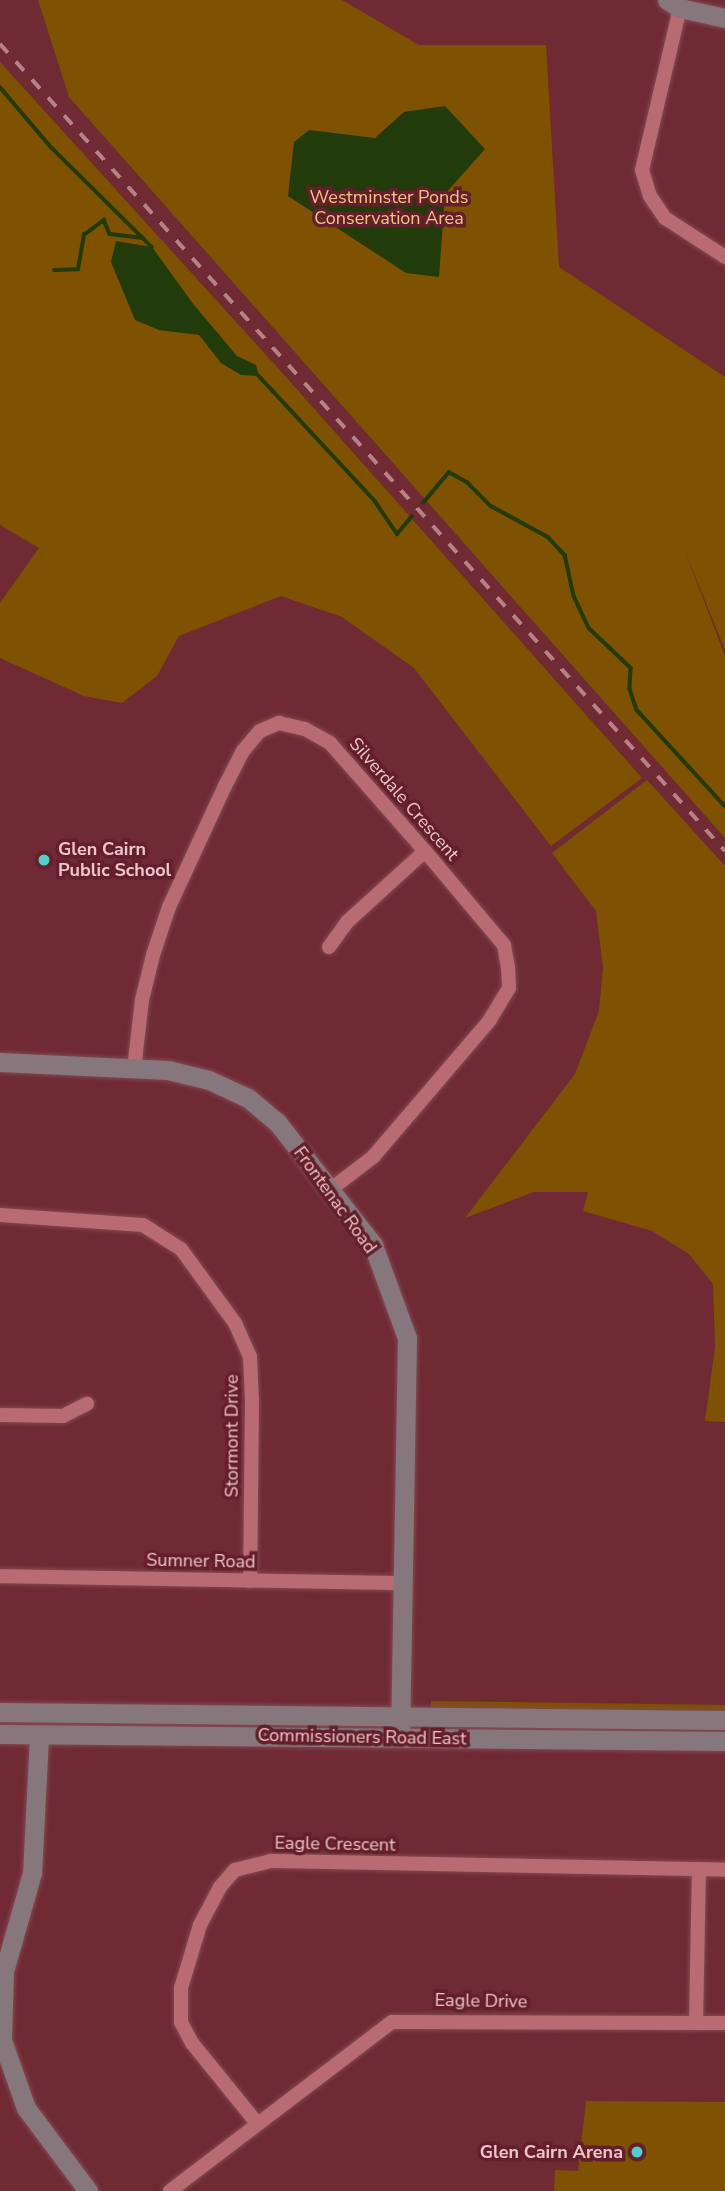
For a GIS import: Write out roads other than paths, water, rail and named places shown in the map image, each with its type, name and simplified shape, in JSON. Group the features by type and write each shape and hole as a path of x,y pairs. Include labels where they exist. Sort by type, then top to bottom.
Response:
{"street":[{"path":"725,18 673,4 642,170 665,218 725,257"},
{"name":"Silverdale Crescent","path":"134,1069 142,1000 169,907 243,751 260,731 279,723 305,729 330,743 504,945 509,988 490,1020 409,1118 373,1157 331,1189"},
{"path":"329,947 347,922 425,851"},
{"name":"Frontenac Road","path":"0,1062 134,1069 199,1077 248,1098 277,1122 373,1245 407,1338 400,1737"},
{"name":"Stormont Drive","path":"0,1215 142,1224 181,1249 213,1290 235,1323 250,1357 250,1581"},
{"path":"0,1415 63,1416 87,1404"},
{"name":"Sumner Road","path":"0,1576 402,1583"},
{"name":"Commissioners Road East","path":"0,1712 725,1720"},
{"path":"39,1713 32,1872 4,1971 3,2057 13,2082 44,2137 88,2191"},
{"name":"Commissioners Road East","path":"0,1734 725,1741"},
{"name":"Eagle Crescent","path":"256,2122 192,2043 181,2022 181,1988 200,1925 220,1887 235,1870 270,1861 725,1870"},
{"path":"696,2023 699,1869"},
{"name":"Eagle Drive","path":"170,2191 256,2122 392,2022 725,2023"}],"waterway":[{"path":"0,87 51,147 152,247"},
{"path":"54,270 78,269 84,235 104,220 110,234 143,238"},
{"path":"259,376 375,501 397,534 412,516"},
{"path":"423,503 449,472 467,482 491,506 548,537 565,555 574,596 589,628 631,668 630,689 637,710 725,806"}],"railway":[{"path":"0,44 725,851"}],"place":[{"name":"Glen Cairn Public School","path":"44,860"},
{"name":"Glen Cairn Arena","path":"637,2152"}],"park label":[{"name":"Westminster Ponds Conservation Area","path":"389,208"}]}
